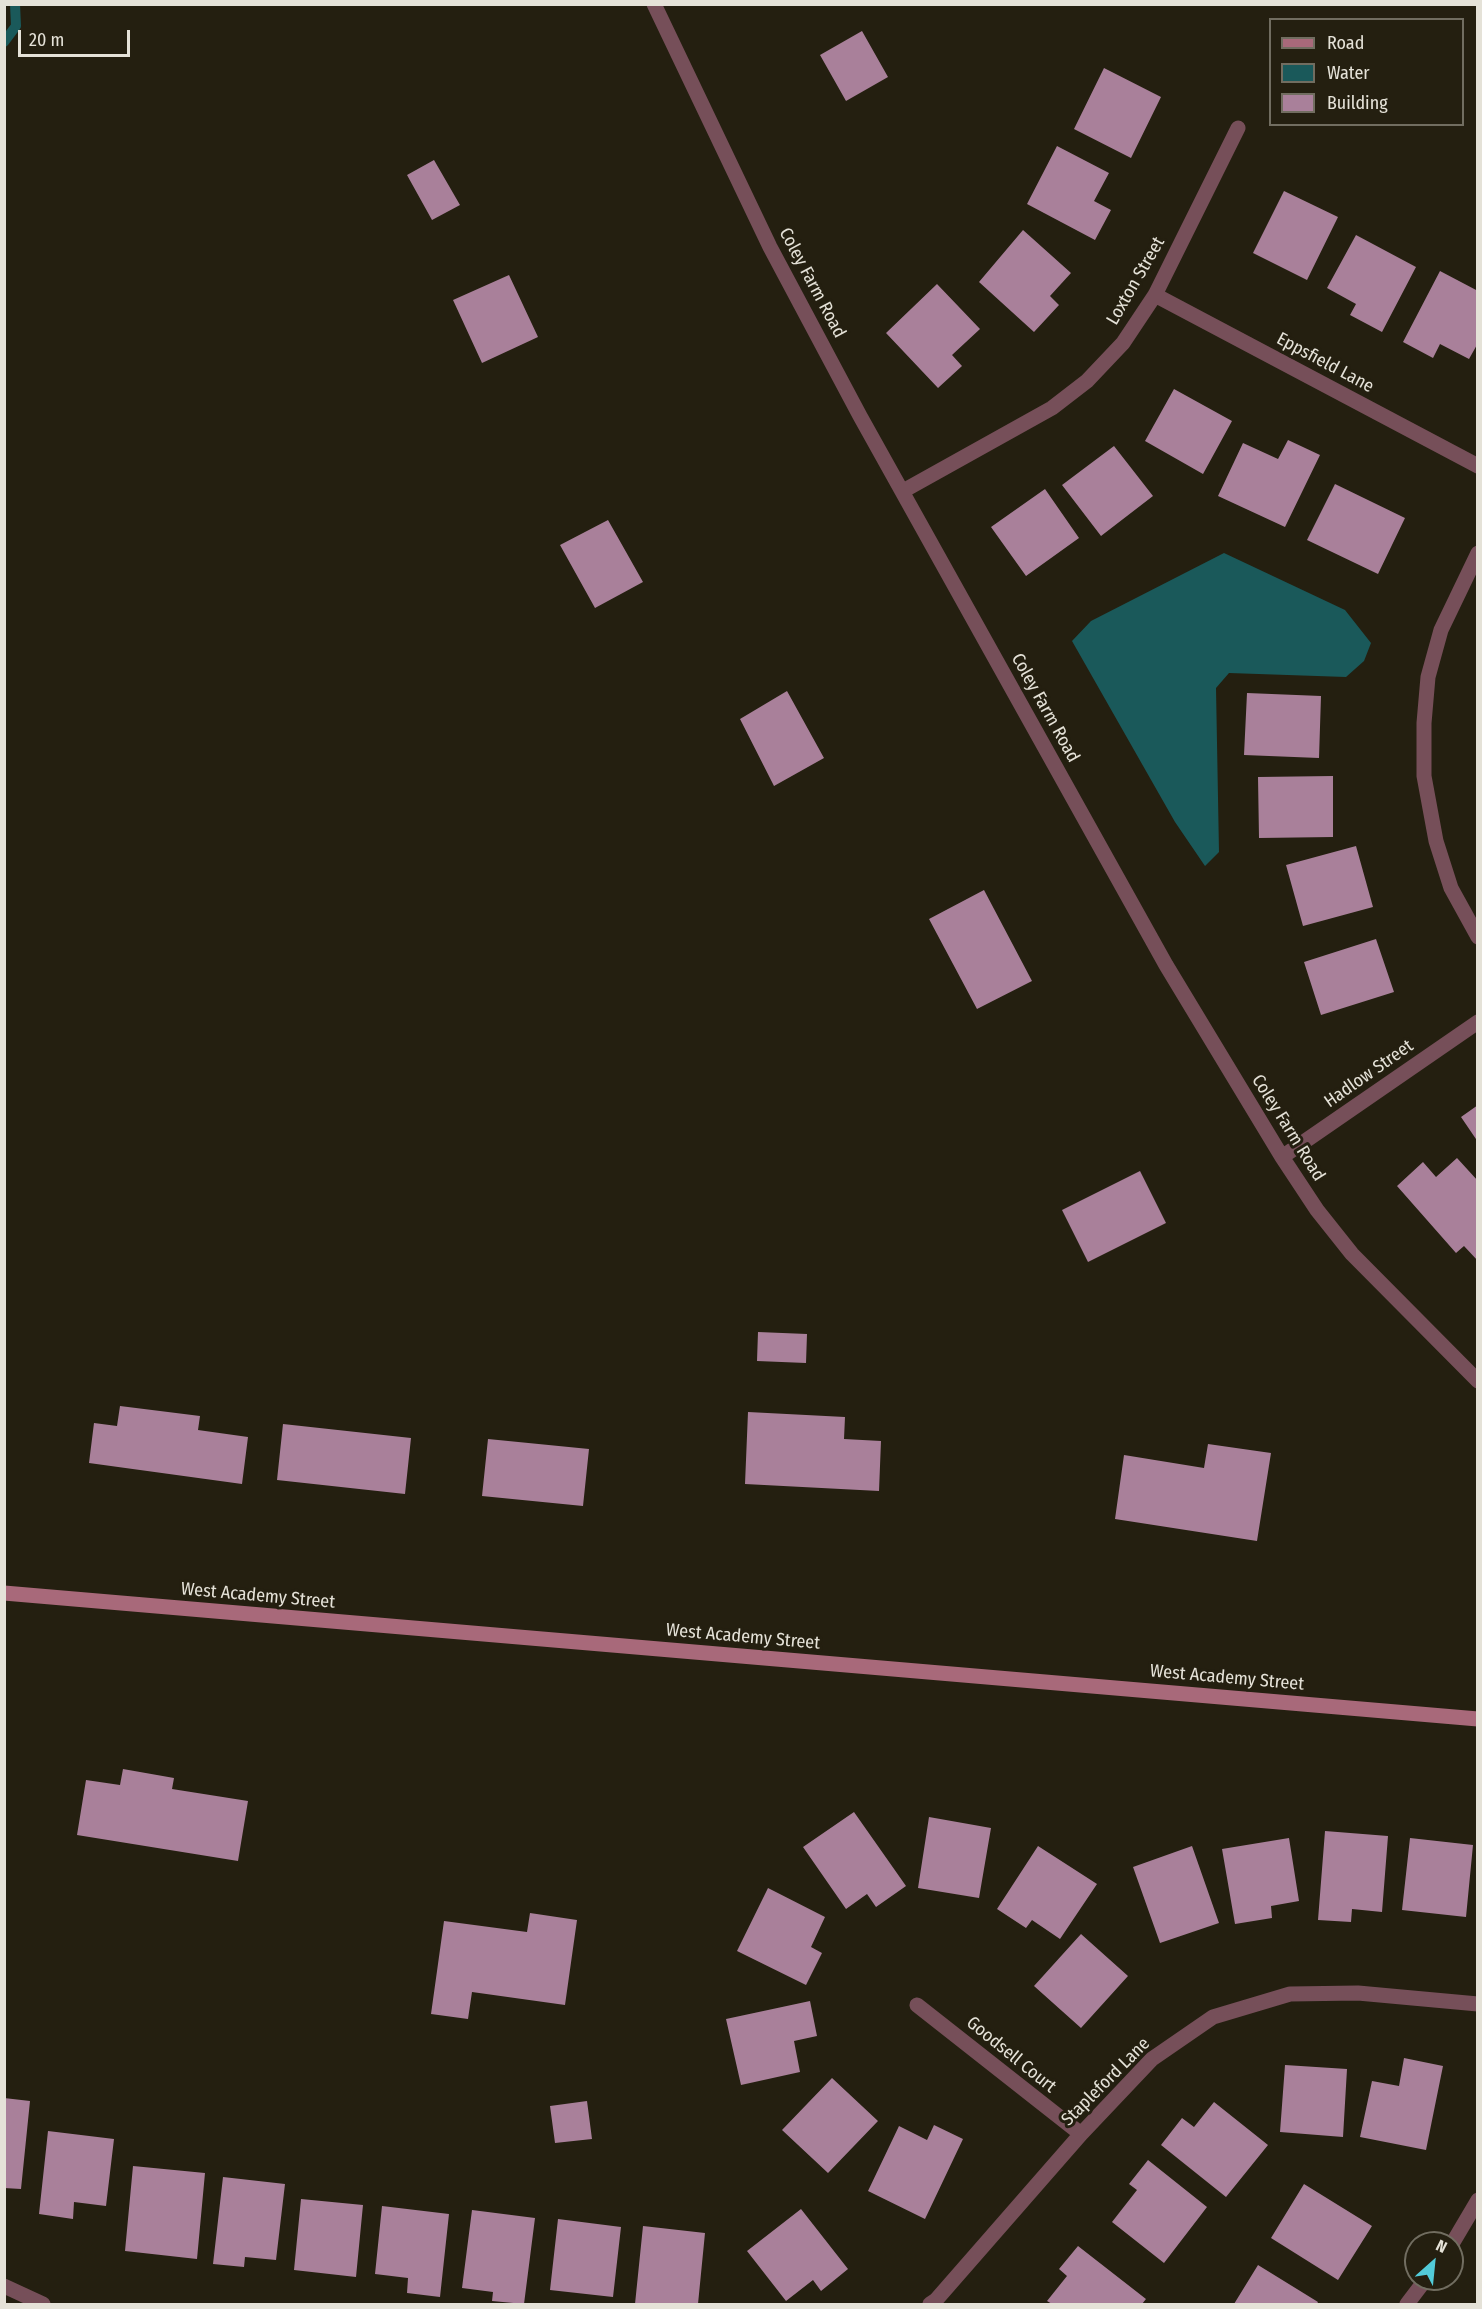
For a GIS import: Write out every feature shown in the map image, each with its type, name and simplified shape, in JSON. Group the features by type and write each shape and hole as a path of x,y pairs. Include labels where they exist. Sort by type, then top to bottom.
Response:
{"main road":[{"name":"West Academy Street","path":"4,1593 1478,1719"}],"street":[{"name":"Coley Farm Road","path":"654,4 770,247 1166,965 1282,1157 1317,1210 1352,1254 1478,1381"},
{"name":"Loxton Street","path":"903,491 1043,413 1087,381 1123,343 1155,295 1238,128"},
{"name":"Eppsfield Lane","path":"1155,295 1478,466"},
{"path":"1478,553 1441,630 1428,676 1424,723 1424,776 1436,841 1451,888 1478,937"},
{"name":"Hadlow Street","path":"1282,1157 1478,1022"},
{"name":"Stapleford Lane","path":"930,2304 936,2301 1081,2134 1152,2058 1213,2017 1290,1994 1358,1994 1478,2004"},
{"name":"Goodsell Court","path":"917,2005 1081,2134"},
{"path":"1460,2231 1478,2200"},
{"path":"4,2286 43,2304"},
{"path":"1407,2304 1417,2291"}],"water":[{"path":"1224,553 1345,610 1371,643 1364,661 1346,677 1229,673 1216,688 1219,852 1205,866 1175,822 1072,641 1091,621"}],"building":[{"path":"862,31 888,77 846,101 820,55"},
{"path":"1104,68 1161,97 1131,158 1074,129"},
{"path":"1057,146 1109,173 1094,201 1111,210 1095,240 1027,204"},
{"path":"434,160 460,205 432,220 407,175"},
{"path":"1284,191 1338,217 1307,280 1253,253"},
{"path":"1023,230 1071,273 1050,296 1059,305 1034,332 979,282"},
{"path":"1356,235 1416,267 1382,332 1350,315 1356,304 1327,288"},
{"path":"1440,271 1478,291 1478,343 1469,359 1440,344 1433,358 1403,342"},
{"path":"509,275 538,337 482,363 453,300"},
{"path":"937,284 980,329 952,355 962,366 938,388 886,333"},
{"path":"1174,389 1232,421 1203,474 1145,441"},
{"path":"1288,440 1320,455 1285,527 1218,496 1243,443 1278,459"},
{"path":"1114,446 1153,496 1101,536 1062,485"},
{"path":"1335,484 1405,518 1378,574 1307,540"},
{"path":"1045,489 1079,538 1026,576 991,527"},
{"path":"608,520 643,582 595,608 560,545"},
{"path":"787,691 824,758 774,786 740,719"},
{"path":"1247,693 1321,696 1319,758 1244,755"},
{"path":"1333,776 1333,837 1259,838 1258,777"},
{"path":"1356,846 1373,907 1303,926 1286,865"},
{"path":"984,890 1032,981 977,1009 929,919"},
{"path":"1376,939 1394,992 1321,1015 1304,962"},
{"path":"1478,1105 1478,1142 1461,1117"},
{"path":"1457,1158 1478,1181 1478,1261 1464,1246 1456,1253 1397,1186 1423,1162 1436,1177"},
{"path":"1140,1171 1166,1223 1088,1262 1062,1210"},
{"path":"758,1332 807,1334 806,1363 757,1361"},
{"path":"120,1406 200,1416 198,1430 248,1437 242,1484 89,1463 94,1423 117,1426"},
{"path":"748,1412 845,1417 844,1439 881,1441 879,1491 745,1484"},
{"path":"283,1424 411,1438 405,1494 277,1480"},
{"path":"488,1439 589,1449 583,1506 482,1496"},
{"path":"1208,1444 1271,1453 1257,1541 1115,1519 1124,1455 1204,1468"},
{"path":"123,1769 174,1778 172,1789 248,1801 238,1861 77,1835 86,1780 120,1785"},
{"path":"854,1812 906,1886 876,1907 867,1894 846,1909 803,1847"},
{"path":"929,1817 991,1828 979,1898 918,1888"},
{"path":"1325,1831 1388,1836 1382,1912 1352,1909 1351,1922 1318,1920"},
{"path":"1289,1838 1299,1901 1271,1906 1272,1918 1235,1924 1222,1849"},
{"path":"1410,1838 1473,1845 1466,1917 1402,1910"},
{"path":"1038,1846 1097,1884 1060,1939 1032,1920 1026,1928 997,1909"},
{"path":"1192,1846 1219,1923 1160,1943 1133,1867"},
{"path":"768,1888 825,1917 811,1947 822,1953 806,1985 737,1951"},
{"path":"530,1913 577,1920 565,2005 472,1992 468,2019 431,2014 444,1921 527,1932"},
{"path":"1081,1934 1128,1976 1081,2028 1034,1986"},
{"path":"810,2001 817,2036 794,2041 800,2072 741,2085 726,2019"},
{"path":"1404,2058 1443,2066 1426,2150 1360,2137 1372,2081 1399,2086"},
{"path":"1285,2065 1347,2069 1343,2137 1280,2132"},
{"path":"832,2078 878,2121 828,2173 782,2130"},
{"path":"4,2098 30,2101 21,2189 4,2188"},
{"path":"587,2101 592,2139 555,2143 550,2106"},
{"path":"1214,2102 1268,2145 1226,2197 1161,2145 1182,2118 1194,2127"},
{"path":"934,2125 963,2139 925,2219 868,2191 899,2126 927,2140"},
{"path":"48,2131 114,2139 106,2206 74,2202 73,2219 39,2214"},
{"path":"1148,2160 1207,2207 1164,2263 1112,2222 1137,2190 1129,2184"},
{"path":"133,2166 205,2173 197,2259 125,2251"},
{"path":"223,2177 285,2184 276,2260 245,2257 244,2267 213,2264"},
{"path":"1304,2184 1372,2226 1338,2280 1271,2238"},
{"path":"301,2199 363,2205 356,2277 294,2270"},
{"path":"382,2206 449,2214 440,2297 407,2293 408,2278 375,2274"},
{"path":"801,2209 848,2269 821,2291 813,2280 786,2301 747,2251"},
{"path":"472,2210 535,2218 524,2304 492,2301 493,2292 462,2288"},
{"path":"558,2219 621,2227 613,2297 550,2290"},
{"path":"643,2226 705,2233 698,2304 635,2304"},
{"path":"1078,2246 1146,2299 1142,2304 1052,2304 1047,2301 1067,2276 1059,2269"},
{"path":"1258,2265 1318,2302 1317,2304 1234,2304"}],"waterway":[{"path":"4,42 16,26 15,4"}]}
